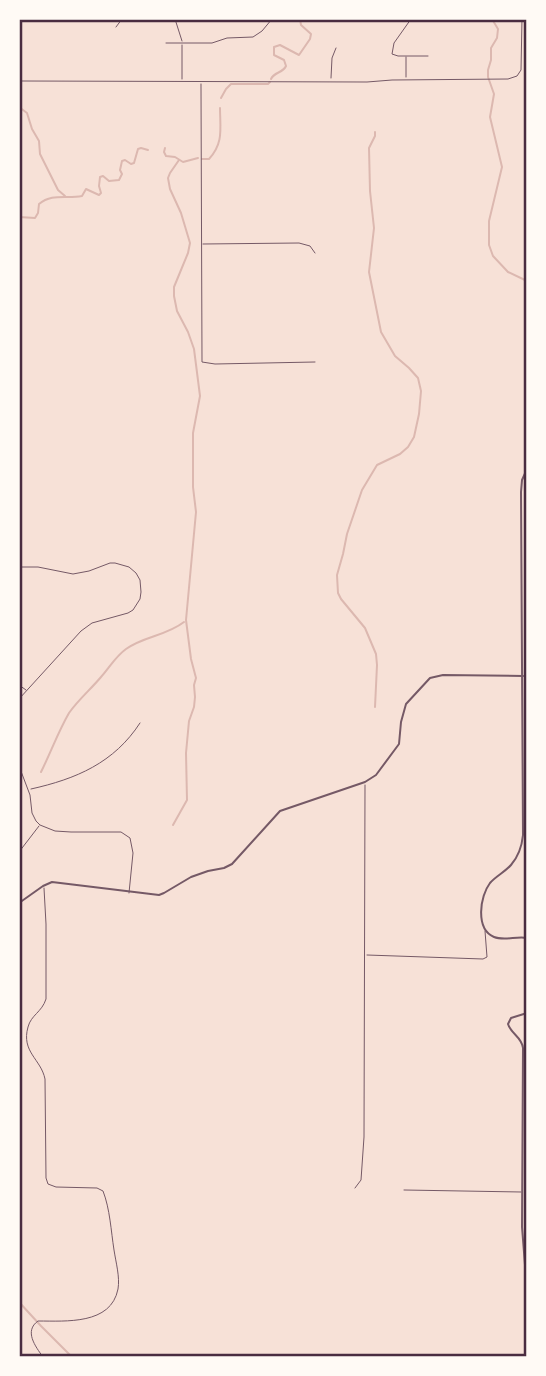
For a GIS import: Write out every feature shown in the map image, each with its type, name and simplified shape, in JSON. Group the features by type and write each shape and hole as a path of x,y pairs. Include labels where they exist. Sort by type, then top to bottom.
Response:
{"street":[{"path":"116,27 122,19"},
{"path":"175,19 183,43 182,81"},
{"path":"166,43 212,43 227,38 253,37 272,19"},
{"path":"411,19 396,39 392,50 394,55 428,56"},
{"path":"19,81 371,82 508,79 517,76 521,70 522,19"},
{"path":"331,80 332,58 336,48"},
{"path":"406,56 406,80"},
{"path":"201,81 201,362 315,362"},
{"path":"200,244 299,243 310,246 314,253"},
{"path":"365,955 486,957 481,911 484,894 490,883 511,865 523,839 525,711 521,487 527,469"},
{"path":"19,567 74,573 115,563 129,567 136,573 141,586 140,599 133,610 92,624 81,631 19,699"},
{"path":"19,904 43,886 59,882 159,895 191,877 224,868 238,858 286,807 365,782 376,775 400,740 404,709 430,678 443,674 523,676"},
{"path":"19,685 26,690"},
{"path":"29,790 60,782 100,764 122,746 140,723"},
{"path":"19,766 29,790 32,813 40,825 55,831 115,831 127,834 132,841 134,853 129,892"},
{"path":"355,1188 361,1180 365,1137 365,782"},
{"path":"19,852 40,825"},
{"path":"43,886 46,907 46,999 42,1009 31,1020 27,1037 32,1057 41,1068 45,1079 46,1178 48,1184 56,1187 97,1188 103,1191 118,1287 112,1303 97,1315 74,1320 38,1321 34,1324 32,1338 43,1357"},
{"path":"485,929 497,938 527,938"},
{"path":"527,1013 512,1017 508,1023 509,1029 522,1041 523,1048 522,1192 527,1290"},
{"path":"404,1191 527,1193"}],"waterway":[{"path":"271,79 286,66 284,60 274,55 274,47 280,45 299,55 310,39 311,34 301,25 300,19"},
{"path":"317,19 325,19"},
{"path":"492,19 498,29 497,38 491,48 488,70 494,94 490,117 502,167 489,221 489,245 493,256 508,272 527,281"},
{"path":"221,98 231,84 270,82"},
{"path":"19,107 27,113 39,141 40,154 58,190 65,196"},
{"path":"202,159 209,159 217,147 220,108"},
{"path":"375,132 369,148 374,228 369,272 381,332 395,356 418,378 421,391 414,437 400,454 377,465 362,490 337,575 338,593 365,628 376,654 375,707"},
{"path":"165,148 166,156 183,162 198,158"},
{"path":"19,217 35,218 39,204 49,199 82,196 86,189 99,195 100,177 103,176 109,181 119,180 122,161 134,163 138,149 148,150"},
{"path":"173,825 187,800 186,753 189,721 195,697 196,678 186,620 196,512 193,433 200,396 194,349 177,311 174,296 174,287 190,243 168,178 179,160"},
{"path":"41,772 69,713 119,655 140,641 184,622"},
{"path":"19,1302 72,1357"}]}
